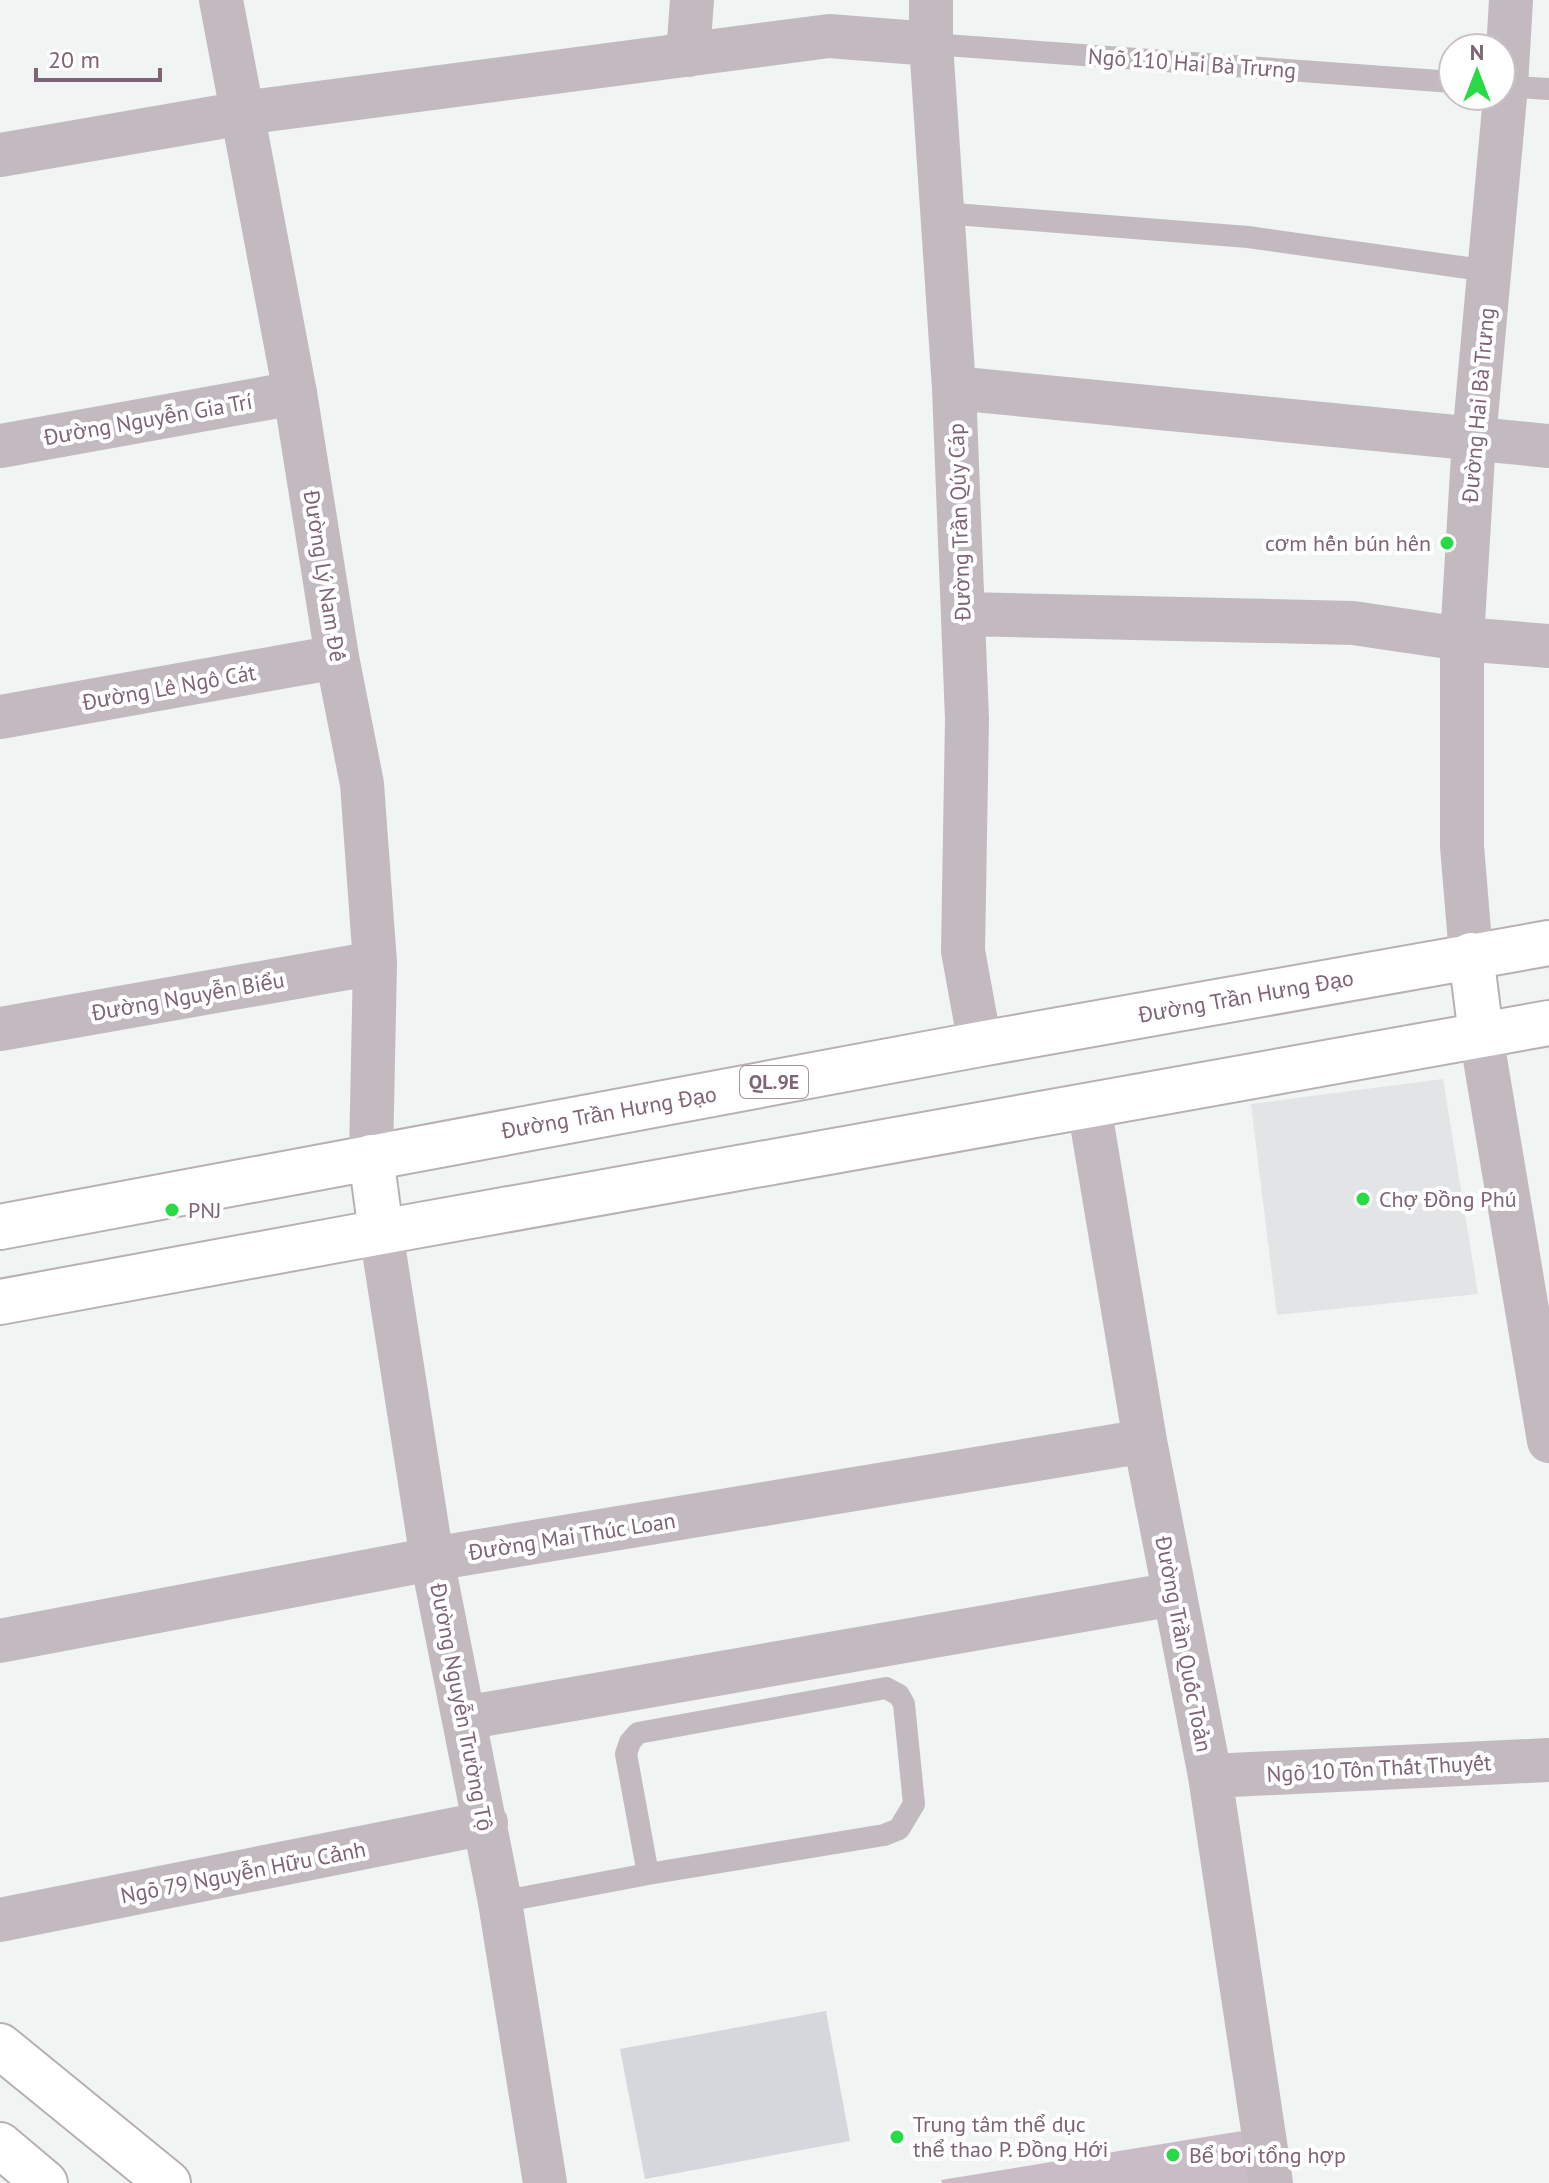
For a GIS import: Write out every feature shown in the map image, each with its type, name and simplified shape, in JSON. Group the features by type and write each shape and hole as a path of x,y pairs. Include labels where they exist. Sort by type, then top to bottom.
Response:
{"main road":[{"name":"Đường Trần Hưng Đạo","path":"0,1227 980,1044 1549,943"},
{"path":"1471,955 1481,1035"},
{"path":"0,1302 1549,1023"},
{"path":"371,1157 381,1232"},
{"path":"0,2046 168,2183"},
{"path":"0,2145 45,2183"}],"street":[{"name":"Đường Lý Nam Đế","path":"221,0 295,393 337,657 362,784 375,963 371,1157"},
{"path":"688,55 692,0"},
{"name":"Đường Trần Qúy Cáp","path":"931,0 931,44 954,388 967,719 963,951 980,1044"},
{"name":"Đường Hai Bà Trưng","path":"1508,32 1511,0"},
{"path":"0,155 243,113 829,36 931,44"},
{"name":"Đường Hai Bà Trưng","path":"1471,955 1462,846 1462,639 1474,439 1501,112"},
{"path":"954,388 1549,446"},
{"name":"Đường Nguyễn Gia Trí","path":"0,446 295,393"},
{"path":"963,614 1353,623 1462,639 1549,646"},
{"name":"Đường Lê Ngô Cát","path":"0,717 337,657"},
{"name":"Đường Nguyễn Biểu","path":"0,1029 375,963"},
{"path":"1481,1035 1548,1432"},
{"name":"Đường Trần Quốc Toản","path":"1089,1106 1145,1441 1210,1776 1271,2183"},
{"name":"Đường Nguyễn Trường Tộ","path":"381,1232 432,1559 486,1823 545,2183"},
{"name":"Đường Mai Thúc Loan","path":"0,1641 432,1559 1145,1441"},
{"path":"464,1718 1174,1594"},
{"name":"Ngõ 10 Tôn Thất Thuyết","path":"1210,1776 1549,1760"},
{"name":"Ngõ 79 Nguyễn Hữu Cảnh","path":"0,1920 486,1823"}],"lane":[{"name":"Ngõ 110 Hai Bà Trưng","path":"931,44 1437,81"},
{"path":"1517,87 1549,89"},
{"path":"942,213 1248,237 1489,271"},
{"path":"500,1902 884,1835 899,1829 914,1804 904,1704 899,1695 886,1688 638,1733 630,1742 626,1754 648,1874"}],"shaded area":[{"name":"Chợ Đồng Phú","path":"1443,1079 1478,1294 1277,1315 1251,1104"},
{"path":"826,2011 850,2141 645,2179 620,2049"},
{"name":"Bể bơi tổng hợp","path":"1248,2130 1256,2183 942,2183 941,2180"}],"place":[{"name":"cơm hến bún hên","path":"1447,543"},
{"name":"Chợ Đồng Phú","path":"1363,1199"},
{"name":"PNJ","path":"172,1210"},
{"name":"Trung tâm thể dục thể thao P. Đồng Hới","path":"897,2137"},
{"name":"Bể bơi tổng hợp","path":"1173,2155"}]}
